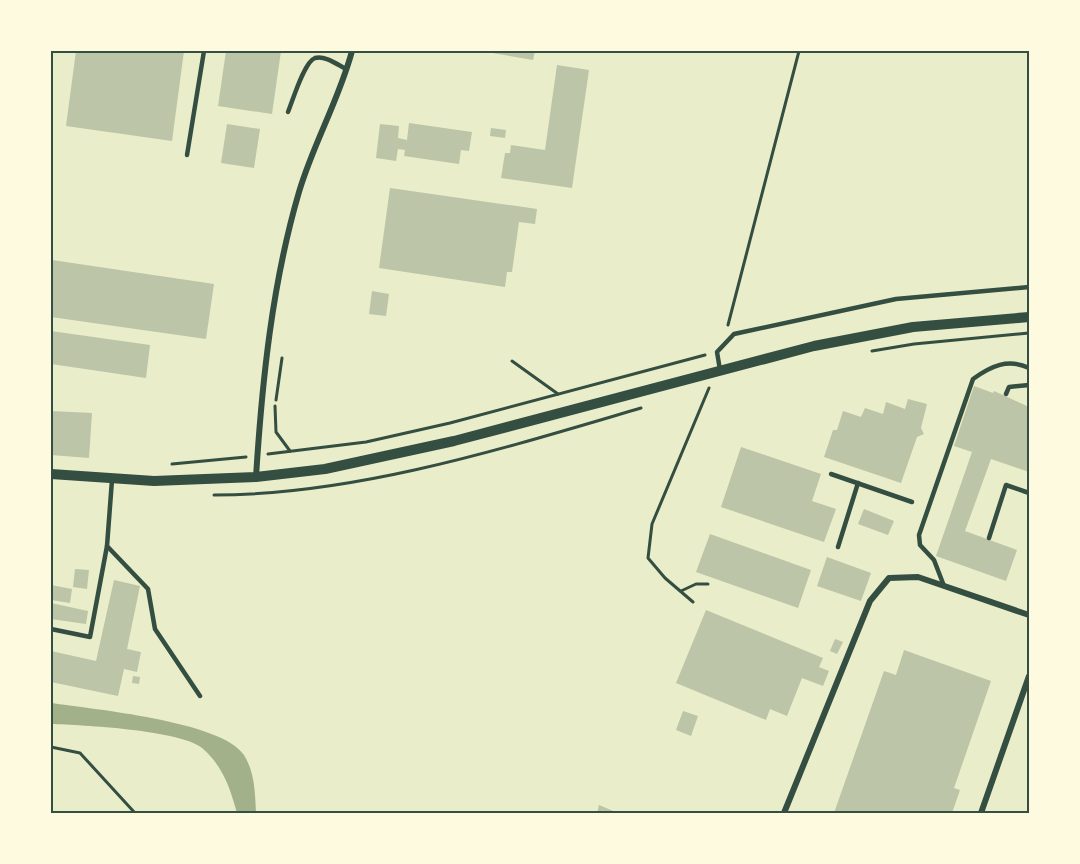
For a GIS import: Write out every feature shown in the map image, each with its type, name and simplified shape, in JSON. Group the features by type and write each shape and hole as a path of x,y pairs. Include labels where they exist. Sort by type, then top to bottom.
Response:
{"street":[{"path":"256,477 267,356 280,267 299,191 352,51"},
{"path":"51,474 112,480 256,477 370,461 814,346 913,327 1029,317"},
{"path":"784,813 870,601 889,578 918,577 1029,615"},
{"path":"981,813 1029,676"}],"lane":[{"path":"187,155 204,51"},
{"path":"288,112 308,64 314,58 323,58 346,69"},
{"path":"720,370 717,352 734,334 896,299 1029,287"},
{"path":"944,586 934,560 920,545 919,535 973,379 991,366 1014,363 1029,368"},
{"path":"1006,394 1009,387 1029,385"},
{"path":"831,474 912,502"},
{"path":"51,629 90,637 107,546 112,480"},
{"path":"838,547 858,483"},
{"path":"989,538 1006,485 1029,493"},
{"path":"107,546 148,589 155,628 200,696"}],"path":[{"path":"723,344 800,51"},
{"path":"868,352 914,344 1029,333"},
{"path":"163,465 366,442 717,352"},
{"path":"282,358 275,405 276,432 290,451"},
{"path":"512,361 558,394"},
{"path":"698,392 717,386"},
{"path":"693,602 665,578 648,558 652,524 709,388"},
{"path":"328,487 412,470 652,405"},
{"path":"681,591 696,584 708,584"},
{"path":"51,747 80,753 135,813"}],"shaded area":[{"path":"51,703 124,713 184,725 210,733 231,743 244,755 250,769 254,783 256,813 237,813 220,770 202,748 190,742 153,733 107,727 51,724"}],"building":[{"path":"76,51 184,51 172,141 66,126"},
{"path":"226,51 281,51 272,114 218,106"},
{"path":"481,51 535,51 533,60"},
{"path":"557,65 589,70 572,188 501,178 505,153 510,153 511,145 545,150"},
{"path":"409,123 472,132 469,151 461,150 459,164 404,156 405,150 398,149 396,161 376,158 380,124 399,126 398,138 407,140"},
{"path":"227,124 260,129 254,168 221,163"},
{"path":"491,128 506,130 505,138 490,136"},
{"path":"390,188 537,209 535,224 519,222 512,272 507,272 505,287 379,268"},
{"path":"52,260 214,284 206,339 51,317"},
{"path":"372,291 389,294 386,316 369,314"},
{"path":"51,331 150,345 146,378 51,364"},
{"path":"974,386 993,393 994,391 1029,407 1029,472 991,459 965,531 1017,550 1006,581 936,556 972,452 954,446"},
{"path":"908,399 927,404 921,428 924,434 917,437 901,483 824,457 833,430 837,430 843,411 861,417 865,408 883,414 886,402 905,409"},
{"path":"51,411 92,413 89,458 51,455"},
{"path":"741,447 821,474 812,501 836,509 824,542 721,507"},
{"path":"864,509 894,521 888,535 858,524"},
{"path":"710,534 811,570 798,608 696,572"},
{"path":"827,557 871,573 861,601 817,586"},
{"path":"75,569 89,570 87,589 73,587"},
{"path":"114,580 140,586 127,649 141,652 137,672 124,669 118,696 51,682 51,651 96,661"},
{"path":"51,585 72,589 70,603 51,600"},
{"path":"51,603 88,611 86,624 51,619"},
{"path":"706,610 823,658 819,667 829,671 823,686 802,678 787,716 770,709 766,720 676,683"},
{"path":"835,639 843,642 837,654 830,651"},
{"path":"904,650 991,681 954,788 960,790 952,813 834,813 884,671 896,675"},
{"path":"133,676 140,677 139,684 132,683"},
{"path":"683,711 698,716 691,736 676,730"},
{"path":"599,805 618,813 597,813"}]}
